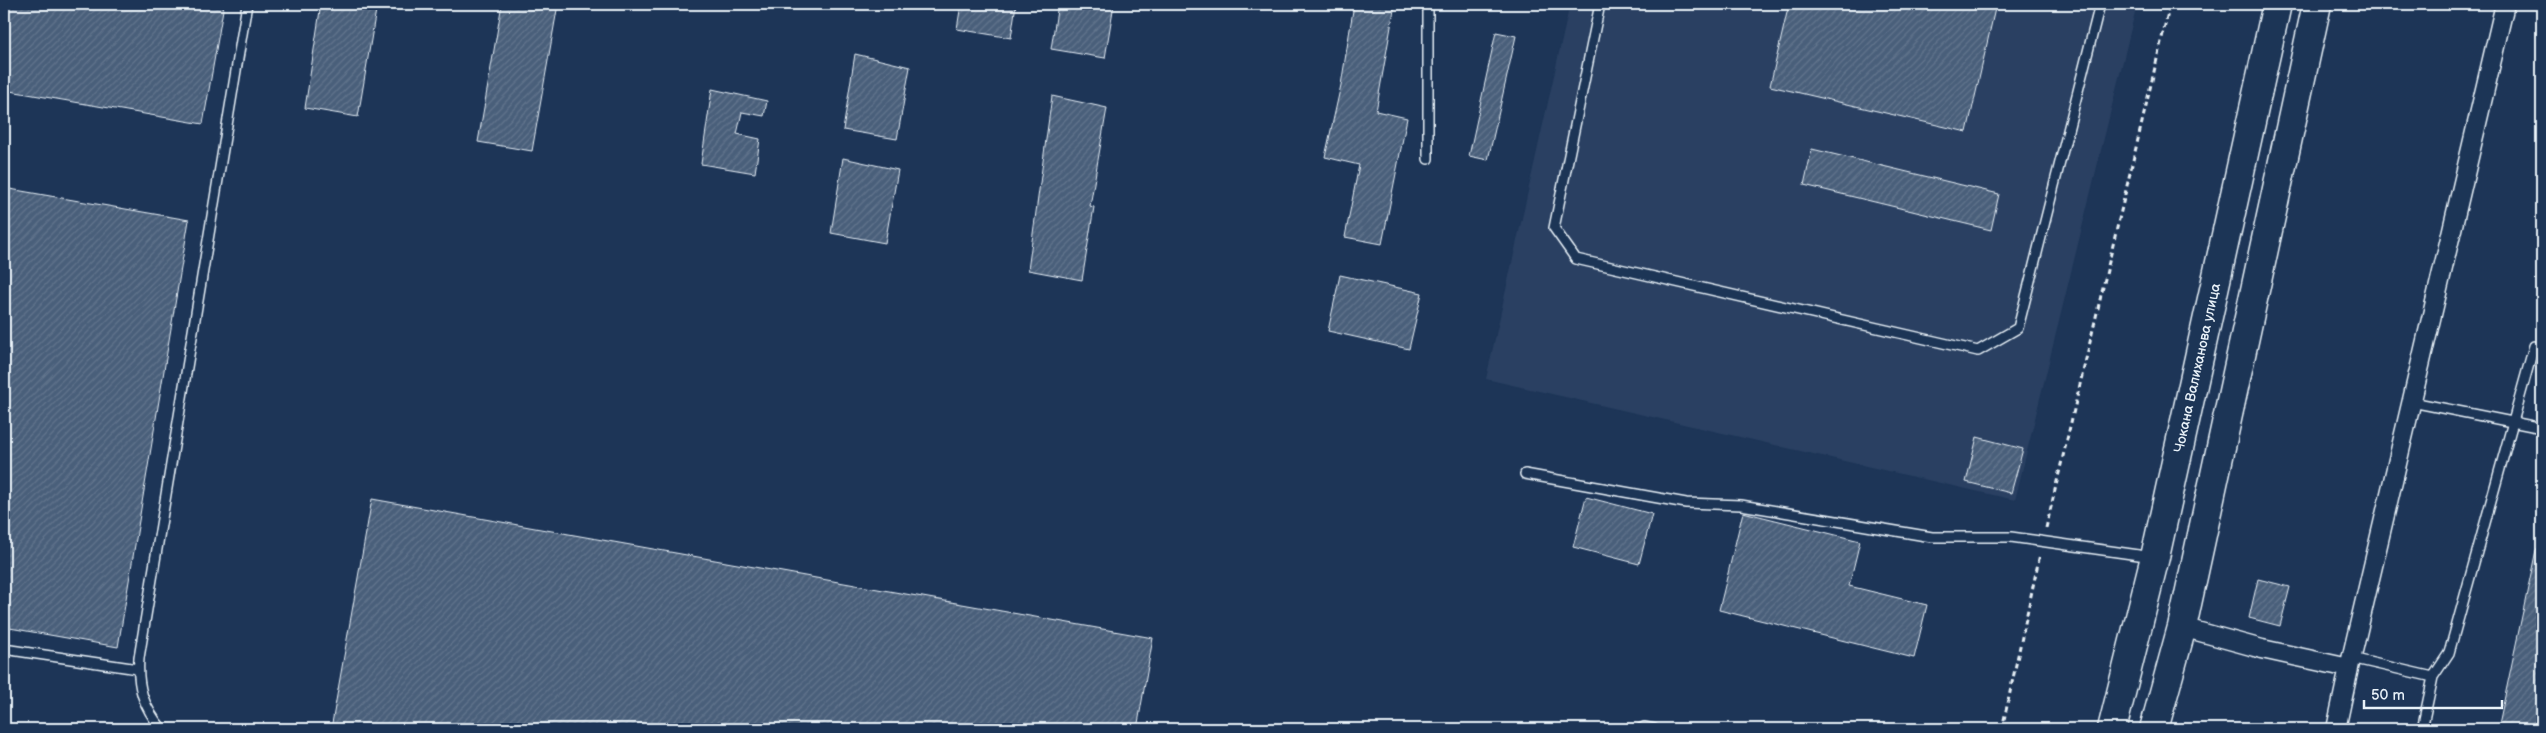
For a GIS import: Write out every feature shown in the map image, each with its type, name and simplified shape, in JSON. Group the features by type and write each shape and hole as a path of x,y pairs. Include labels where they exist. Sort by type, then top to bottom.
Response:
{"main road":[{"name":"Чокана Валиханова улица","path":"2112,729 2155,558 2277,4"},
{"path":"2154,729 2182,627 2317,4"}],"street":[{"path":"2336,729 2505,4"},
{"path":"2182,627 2262,649 2350,663"}],"lane":[{"path":"162,729 150,715 141,696 138,670 168,474 246,4"},
{"path":"1428,4 1428,159"},
{"path":"1600,4 1554,228 1576,259 1978,351 2018,328 2100,4"},
{"path":"2422,729 2433,677 2449,653 2534,346 2542,348"},
{"path":"2412,402 2542,428"},
{"path":"1525,474 1686,503 1741,505 1932,537 2011,537 2155,558"},
{"path":"4,648 138,670"},
{"path":"2350,663 2433,677"},
{"path":"1640,729 1644,727 1654,729"}],"path":[{"path":"2002,729 2042,542 2170,4"}],"shaded area":[{"path":"1570,4 2137,4 2015,500 1486,379"}],"building":[{"path":"4,4 224,4 203,124 4,90"},
{"path":"321,4 377,4 358,117 305,108"},
{"path":"502,4 558,4 532,151 478,142"},
{"path":"961,4 1016,4 1011,38 957,29"},
{"path":"1058,4 1114,4 1105,58 1051,49"},
{"path":"1354,4 1395,4 1376,111 1407,118 1382,244 1345,237 1359,165 1325,157 1341,85"},
{"path":"1789,4 1996,4 1967,132 1770,86"},
{"path":"1496,32 1516,36 1488,160 1469,156"},
{"path":"855,54 910,67 897,139 843,130"},
{"path":"712,89 767,101 764,116 742,112 737,134 760,139 755,173 701,164"},
{"path":"1052,96 1107,108 1090,206 1094,207 1082,280 1028,270"},
{"path":"1812,149 1999,194 1991,230 1804,185"},
{"path":"843,158 898,170 885,243 831,233"},
{"path":"4,188 189,220 118,647 4,627"},
{"path":"1340,275 1422,293 1409,349 1328,331"},
{"path":"1977,437 2023,449 2011,493 1966,482"},
{"path":"1586,497 1652,514 1639,564 1573,547"},
{"path":"372,499 1153,638 1137,729 469,729 444,725 443,729 331,729"},
{"path":"1743,512 1860,541 1849,586 1927,605 1914,658 1719,610"},
{"path":"2536,550 2542,550 2542,729 2498,729"},
{"path":"2258,579 2290,587 2280,626 2249,618"}]}
